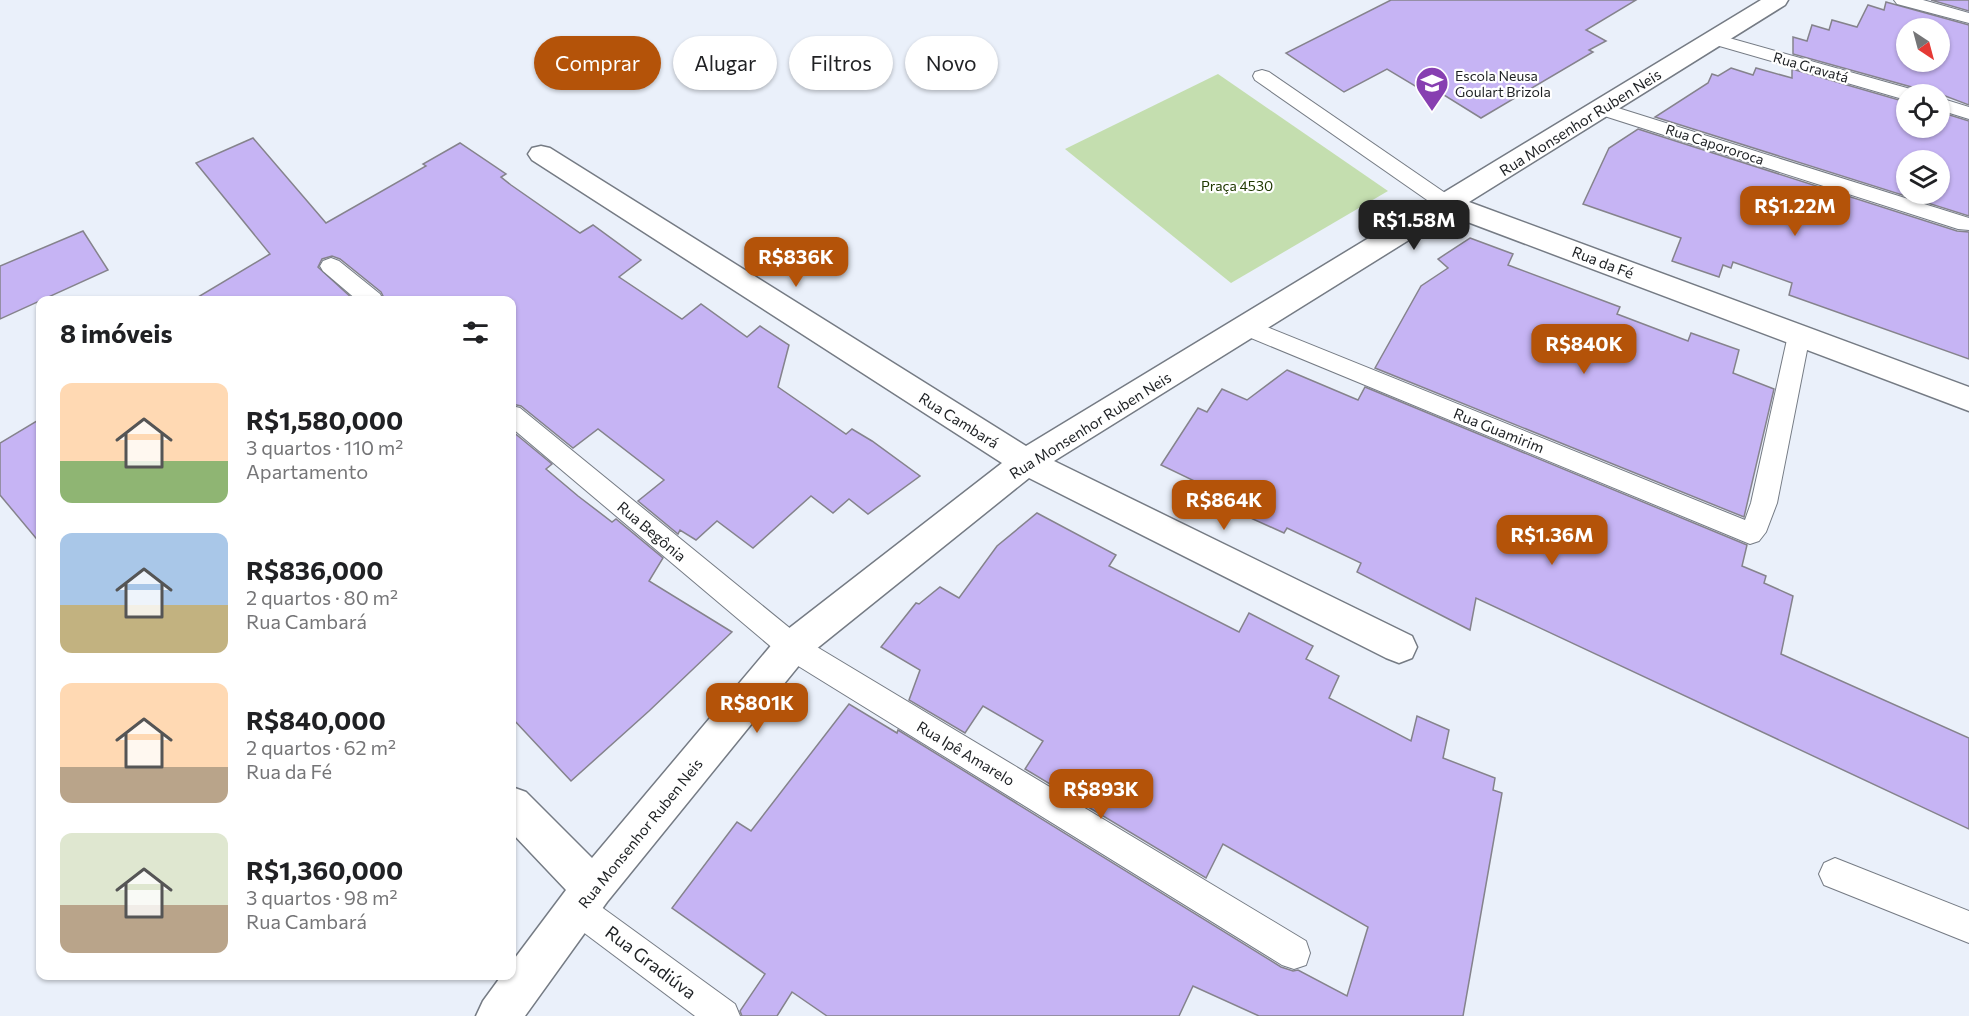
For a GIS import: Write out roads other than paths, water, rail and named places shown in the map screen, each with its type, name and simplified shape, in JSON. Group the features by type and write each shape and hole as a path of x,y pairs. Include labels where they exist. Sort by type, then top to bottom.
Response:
{"street":[{"name":"Rua Monsenhor Ruben Neis","path":"498,1016 586,898 792,647 1026,462 1777,0"},
{"name":"Rua Cambará","path":"541,154 1026,462 1399,647"},
{"name":"Rua da Fé","path":"1447,204 1969,399"},
{"path":"516,811 586,898"}],"lane":[{"path":"1904,0 1969,18"},
{"name":"Rua Gravatá","path":"1715,39 1896,91"},
{"name":"Rua da Fé","path":"1262,76 1447,204"},
{"path":"1950,107 1969,112"},
{"name":"Rua Capororoca","path":"1602,109 1965,224"},
{"path":"331,266 367,296"},
{"name":"Rua Guamirim","path":"1247,327 1750,533 1757,524 1764,503 1799,335"},
{"name":"Rua Begônia","path":"516,418 792,647"},
{"name":"Rua Ipê Amarelo","path":"792,647 1294,952"},
{"path":"1834,874 1969,927"},
{"name":"Rua Gradiúva","path":"586,898 723,1016"}],"place":[{"name":"Escola Neusa Goulart Brizola","path":"1432,112"}],"park label":[{"name":"Praça 4530","path":"1237,185"}]}
